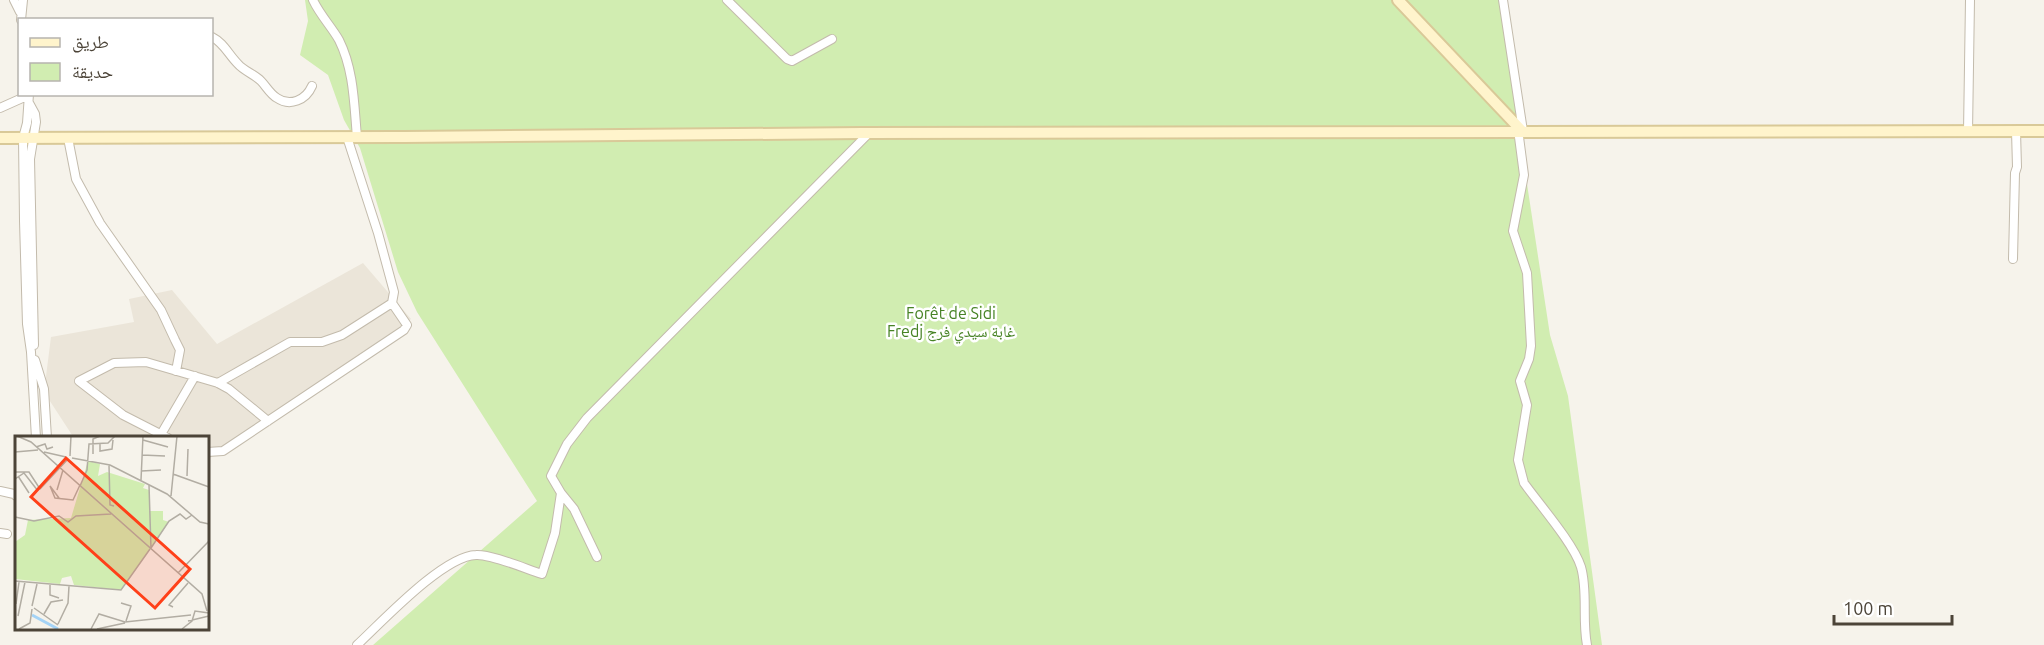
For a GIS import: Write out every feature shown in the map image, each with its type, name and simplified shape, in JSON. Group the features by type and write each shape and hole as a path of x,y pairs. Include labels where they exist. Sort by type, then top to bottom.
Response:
{"main road":[{"path":"1398,0 1521,135"},
{"path":"0,138 868,133 1521,135 2044,131"}],"street":[{"path":"14,0 21,16"},
{"path":"21,16 23,0"},
{"path":"208,452 223,451 404,330 407,325 392,303 394,292 352,137 350,67 338,38 319,13 314,0"},
{"path":"728,0 787,59 792,61 832,39"},
{"path":"1503,0 1524,175 1513,231 1527,273 1531,346 1529,359 1520,381 1527,408 1518,460 1519,472 1524,483 1577,558 1583,576 1584,628 1587,645"},
{"path":"1968,132 1970,0"},
{"path":"213,38 222,44 239,65 282,101 300,100 307,95 312,86"},
{"path":"0,108 29,97 28,221 34,350 44,389 47,436"},
{"path":"2013,259 2017,167 2016,131"},
{"path":"597,557 574,510 551,476 567,444 587,418 868,133"},
{"path":"68,138 76,179 100,223 161,310 176,340 180,350 176,371"},
{"path":"29,242 27,324 31,351 36,436"},
{"path":"218,383 290,342 322,342 342,335 392,303"},
{"path":"162,436 123,415 79,381 114,363 146,362 218,383 229,389 268,421"},
{"path":"165,436 195,376"},
{"path":"0,491 15,494"},
{"path":"357,645 415,589 460,558 478,555 542,574 555,533 561,493"}],"shaded area":[{"path":"363,263 411,319 208,459 208,436 73,436 44,392 51,337 134,322 129,299 172,290 217,344"}],"green space":[{"name":"Forêt de Sidi Fredj غابة سيدي فرج","path":"305,0 1499,0 1550,335 1568,396 1602,645 373,645 537,501 417,312 398,272 360,148 344,120 328,75 300,55 308,21"}]}
